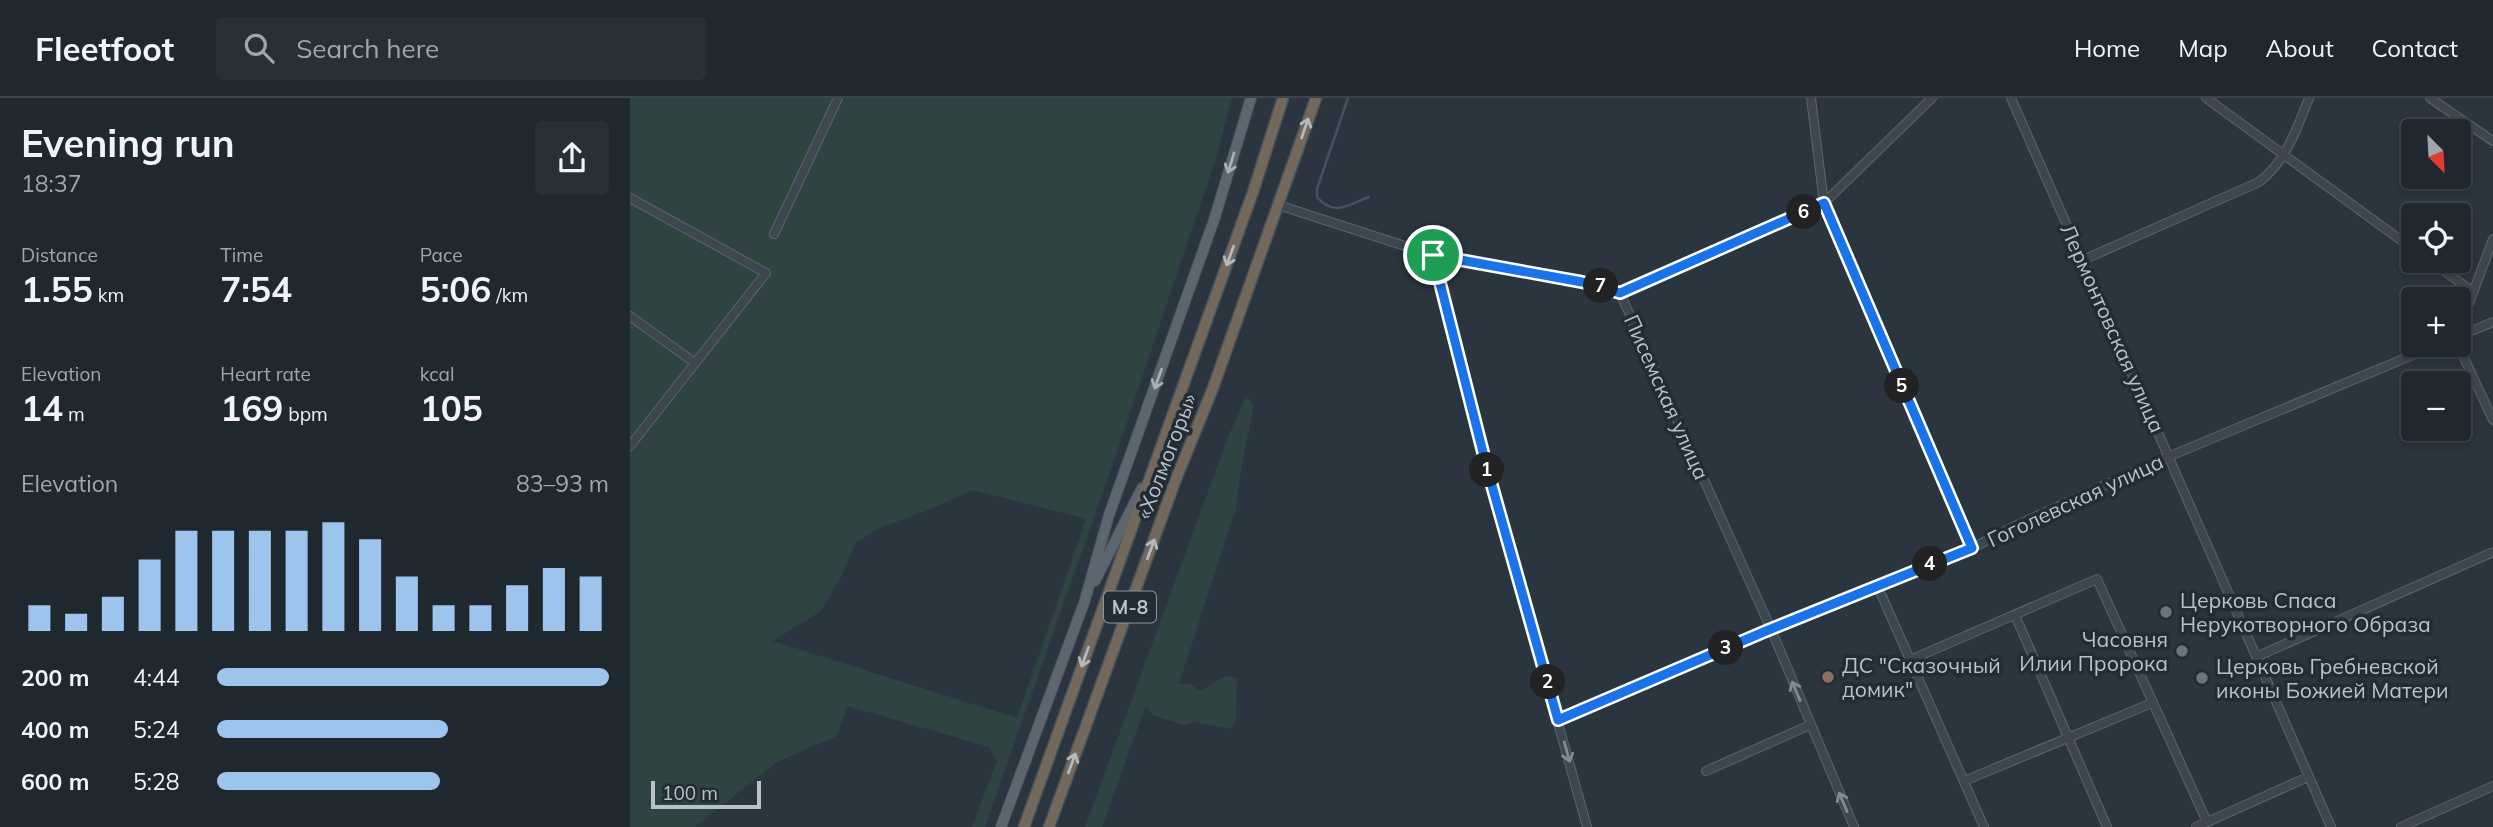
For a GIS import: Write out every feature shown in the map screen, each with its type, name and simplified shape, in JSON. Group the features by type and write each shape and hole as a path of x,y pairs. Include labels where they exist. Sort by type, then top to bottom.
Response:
{"highway":[{"name":"«Холмогоры»","path":"1024,827 1253,192 1283,98"},
{"name":"«Холмогоры»","path":"1049,827 1176,479 1213,387 1316,98"}],"main road":[{"path":"1001,827 1084,603 1109,515 1214,220 1251,98"},
{"path":"1084,603 1159,454"}],"street":[{"path":"774,234 838,98"},
{"path":"1811,98 1824,203 1972,548"},
{"path":"1620,293 1824,203 1932,98"},
{"name":"Лермонтовская улица","path":"2011,98 2331,827"},
{"path":"2206,98 2401,240"},
{"path":"2083,260 2259,182 2273,171 2284,156 2309,98"},
{"path":"2431,98 2493,141"},
{"path":"630,198 766,273 632,440"},
{"name":"Писемская улица","path":"1278,205 1433,255 1582,282 1620,293 1771,629 1854,827"},
{"path":"2471,294 2493,239"},
{"path":"1433,255 1487,468 1587,827"},
{"path":"2447,273 2472,291"},
{"path":"630,316 695,363"},
{"path":"2471,331 2493,322"},
{"name":"Гоголевская улица","path":"1558,720 1771,629 1972,548 2169,456 2408,357"},
{"path":"2464,357 2493,420"},
{"path":"2256,657 2493,552"},
{"path":"1910,660 2097,579 2207,822"},
{"path":"1877,585 1984,827"},
{"path":"2015,615 2107,827"},
{"path":"1964,781 2152,703"},
{"path":"1706,771 1810,725"},
{"path":"2196,827 2308,777"},
{"path":"2400,827 2493,786"}],"green space":[{"path":"630,98 1232,98 1216,158 1114,461 985,827 972,827 997,760 989,747 847,706 837,736 777,762 695,827 630,827","holes":["973,490 1086,519 1017,718 773,641 821,611 842,575 856,542 882,527"]},
{"path":"1246,396 1254,405 1236,508 1179,684 1190,684 1199,690 1221,678 1237,678 1236,722 1230,729 1195,722 1184,725 1152,715 1146,705 1102,827 1085,827 1228,437"}],"waterway":[{"path":"1348,98 1317,189 1317,197 1329,207 1335,208 1342,208 1369,197"}],"place":[{"name":"Церковь Спаса Нерукотворного Образа","path":"2166,612"},
{"name":"Часовня Илии Пророка","path":"2182,651"},
{"name":"ДС \"Сказочный домик\"","path":"1828,677"},
{"name":"Церковь Гребневской иконы Божией Матери","path":"2202,678"}],"route":[{"path":"1824,203 1972,548 1766,631 1558,720 1487,468 1433,255 1582,282 1620,293 1824,203"}]}
